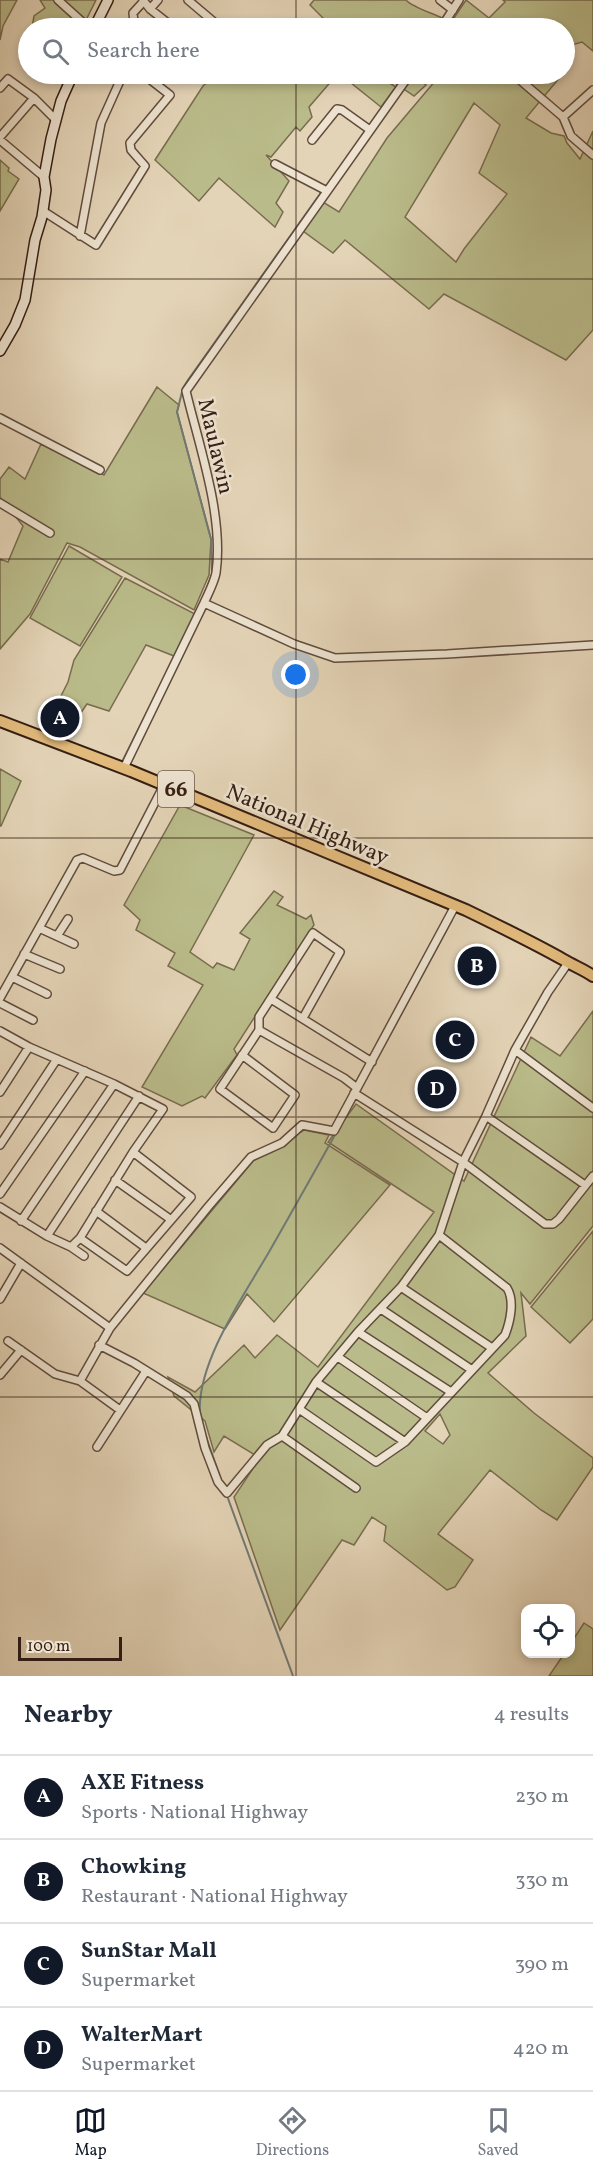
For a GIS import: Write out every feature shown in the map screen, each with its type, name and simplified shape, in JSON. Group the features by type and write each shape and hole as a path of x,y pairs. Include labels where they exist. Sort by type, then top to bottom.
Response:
{"main road":[{"path":"99,18 108,0"},
{"path":"0,351 4,337 25,300 35,240 43,211 46,190 44,177 55,120 69,84"},
{"name":"National Highway","path":"0,722 124,768 455,906 508,930 568,963 582,968 593,976"}],"street":[{"path":"58,0 78,18"},
{"path":"150,9 158,0"},
{"path":"188,0 209,18"},
{"path":"440,0 453,10"},
{"path":"449,18 459,0"},
{"path":"134,18 133,13 143,1 161,18"},
{"path":"0,88 8,79 33,98 55,120"},
{"path":"80,236 101,123 119,84"},
{"path":"43,211 96,245 145,166 131,150 130,143 170,95 156,84"},
{"name":"Maulawin","path":"124,768 216,575 218,536 186,391 403,84"},
{"path":"525,84 563,117 571,136 593,155"},
{"path":"563,117 593,90"},
{"path":"33,98 0,138 44,177"},
{"path":"312,140 337,109 342,110 370,130"},
{"path":"275,164 327,191"},
{"path":"0,418 100,470"},
{"path":"0,503 50,533"},
{"path":"204,603 294,644 335,658 593,645"},
{"path":"0,998 77,860 83,858 114,872 120,870 164,785"},
{"path":"80,1381 110,1328 251,1157 282,1143 302,1125 334,1131 455,906"},
{"path":"57,936 68,919"},
{"path":"39,928 74,944"},
{"path":"242,1055 295,1095 273,1128 219,1089 242,1055 259,1030 259,1017 312,933 340,952 303,1018"},
{"path":"24,954 60,969"},
{"path":"99,1345 117,1353 187,1396 195,1404 206,1448 218,1482 227,1493 267,1445 282,1436 316,1382 358,1332 401,1287 439,1235 463,1162 515,1050 568,963"},
{"path":"12,977 47,994"},
{"path":"271,999 372,1062"},
{"path":"0,1003 33,1020"},
{"path":"259,1030 344,1078 355,1090 463,1162 545,1224 553,1224 559,1219 593,1176"},
{"path":"1,1035 114,1083 163,1109 133,1152 80,1238 71,1247"},
{"path":"0,1092 29,1047"},
{"path":"515,1050 593,1108"},
{"path":"0,1145 57,1059"},
{"path":"0,1194 85,1071"},
{"path":"21,1221 114,1083"},
{"path":"47,1236 139,1095"},
{"path":"486,1116 585,1185"},
{"path":"80,1238 128,1271 190,1197 133,1152"},
{"path":"115,1180 170,1219"},
{"path":"0,1207 84,1256"},
{"path":"96,1211 146,1248"},
{"path":"299,1409 376,1462 405,1442 505,1335 510,1323 512,1294 499,1279 439,1235"},
{"path":"0,1248 110,1328"},
{"path":"0,1299 21,1263"},
{"path":"401,1287 492,1348"},
{"path":"381,1309 472,1370"},
{"path":"358,1332 451,1392"},
{"path":"8,1341 55,1374 74,1377 120,1410"},
{"path":"0,1375 21,1350"},
{"path":"338,1357 427,1418"},
{"path":"97,1447 146,1371"},
{"path":"316,1382 405,1442"},
{"path":"282,1436 356,1488"}],"green space":[{"path":"0,0 17,0 3,26 0,40"},
{"path":"40,0 96,0 87,18 34,18 45,8"},
{"path":"314,0 406,0 442,18 323,18 310,5"},
{"path":"466,0 489,18 454,18"},
{"path":"503,0 593,0 593,51 582,42 575,44 575,18 489,18 505,2"},
{"path":"205,84 329,84 309,107 312,117 300,131 296,127 271,157 266,155 289,181 276,203 283,212 275,227 219,178 199,201 155,160"},
{"path":"352,84 391,84 396,87 381,107"},
{"path":"397,84 426,85 414,96"},
{"path":"433,84 554,84 526,118 551,133 564,136 580,159 593,131 593,330 566,360 444,294 429,309 345,240 333,253 303,231 323,202 339,212 387,138","holes":["474,103 500,125 479,173 507,194 456,262 405,217"]},
{"path":"0,160 9,168 8,171 19,179 0,211"},
{"path":"157,387 179,405 177,412 211,539 209,575 194,610 80,547 67,543 30,614 0,649 0,559 8,562 23,526 0,497 0,479 9,467 25,479 41,444 104,475"},
{"path":"69,546 122,577 80,646 30,618"},
{"path":"125,578 197,615 174,656 146,645 109,711 87,704 80,714 57,704 68,682 74,660"},
{"path":"0,769 21,781 1,826 0,826"},
{"path":"180,805 254,835 190,952 213,968 217,963 234,970 250,939 240,933 274,891 283,897 277,905 306,919 311,915 314,925 234,1049 237,1055 205,1098 202,1096 182,1106 142,1087 203,985 168,966 175,953 136,930 140,920 124,905"},
{"path":"593,1011 593,1226 530,1304 521,1293 526,1336 488,1373 534,1413 593,1458 593,1467 557,1520 490,1470 438,1534 473,1560 455,1587 447,1590 384,1541 386,1526 372,1517 354,1545 342,1540 280,1630 234,1497 260,1458 224,1436 214,1452 205,1421 174,1396 168,1377 195,1392 244,1345 255,1358 277,1335 318,1367 434,1212 328,1142 356,1104 464,1181 531,1037 560,1056","holes":["440,1414 450,1435 443,1444 425,1431"]},
{"path":"304,1130 329,1135 325,1143 390,1185 274,1322 247,1294 225,1329 143,1293 254,1160"},
{"path":"593,1231 593,1319 570,1343 531,1307"},
{"path":"584,1623 593,1629 593,1676 549,1676 561,1658 575,1658 575,1637"}],"waterway":[{"path":"443,18 448,10"},
{"path":"327,185 351,152"},
{"path":"202,600 212,574 211,539 177,412 183,388 320,194"},
{"path":"121,764 167,672"},
{"path":"352,1105 452,920"},
{"path":"200,1414 201,1394 213,1352 235,1309 336,1133"},
{"path":"205,1434 222,1482"},
{"path":"226,1493 293,1676"}],"place":[{"name":"AXE Fitness","path":"60,718"},
{"name":"Chowking","path":"477,966"},
{"name":"SunStar Mall","path":"455,1040"},
{"name":"WalterMart","path":"437,1089"}]}
